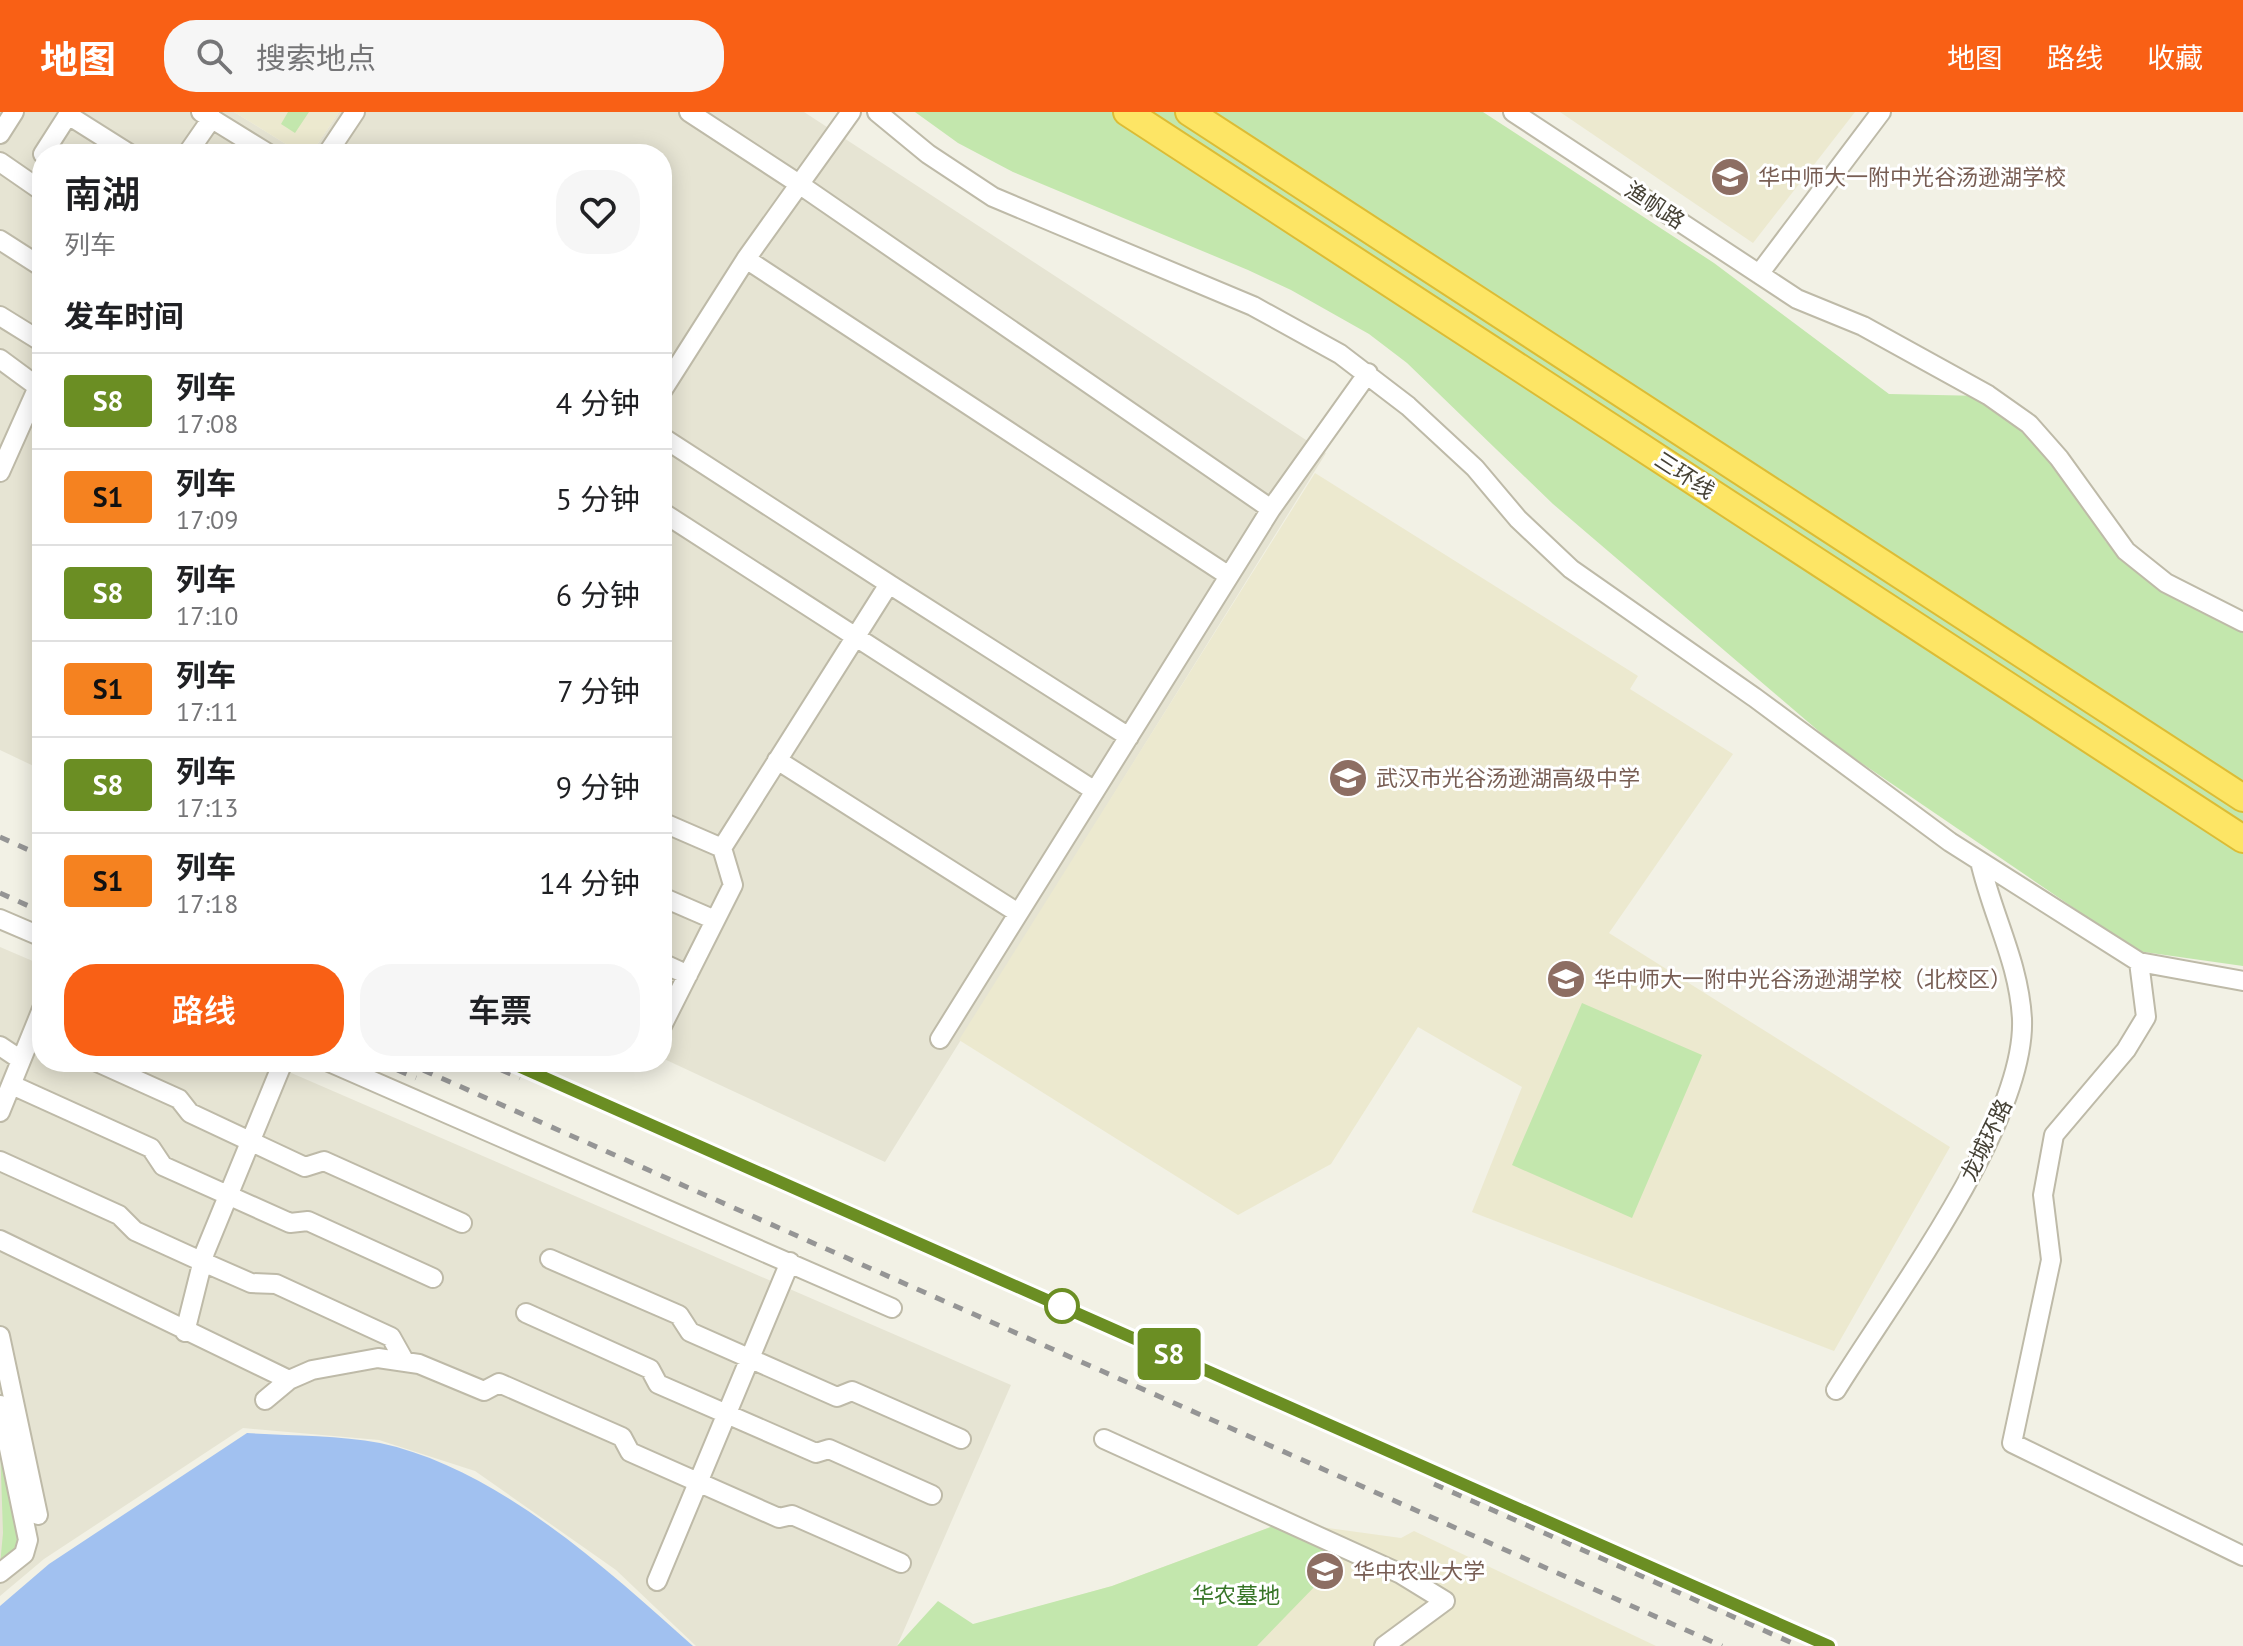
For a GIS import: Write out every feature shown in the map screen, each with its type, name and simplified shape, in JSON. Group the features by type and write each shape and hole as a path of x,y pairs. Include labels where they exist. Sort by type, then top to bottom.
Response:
{"highway":[{"name":"三环线","path":"1127,112 2243,839"},
{"name":"三环线","path":"1189,112 2243,798"}],"street":[{"path":"0,134 14,112"},
{"path":"334,144 355,112"},
{"path":"689,112 799,184 1271,509"},
{"path":"672,375 746,259 851,112"},
{"path":"877,112 928,154 993,197 1253,306 1312,336 1368,373 1475,468 1527,528 1593,586 1754,697 1860,778 1980,861 2139,962 2243,981"},
{"name":"渔帆路","path":"1513,112 1797,299 1863,326 1988,395 2029,424 2059,458 2126,551 2166,583 2243,622"},
{"path":"1759,274 1881,112"},
{"path":"49,144 68,115 114,144"},
{"path":"192,144 206,115 253,144"},
{"path":"0,162 32,185"},
{"path":"25,180 32,169"},
{"path":"0,240 32,261"},
{"path":"746,259 1229,576"},
{"path":"0,316 32,336"},
{"path":"0,359 32,379"},
{"path":"940,1039 1271,509 1368,373"},
{"path":"2,460 32,400"},
{"path":"672,443 1129,737"},
{"path":"672,518 1095,791"},
{"path":"672,988 688,975 733,885 722,848 889,584"},
{"path":"777,760 1018,913"},
{"path":"672,826 722,848"},
{"name":"龙城环路","path":"1836,1390 1957,1200 2012,1086 2021,1046 2020,1001 2006,937 1988,896 1980,861"},
{"path":"672,901 715,920"},
{"path":"0,919 32,933"},
{"path":"2139,962 2146,1017 2126,1050 2054,1135 2043,1195 2051,1260 2012,1443 2243,1556"},
{"path":"672,968 688,975"},
{"path":"0,1112 21,1060 32,1043"},
{"path":"0,1046 21,1060"},
{"path":"119,1072 179,1099 190,1113 305,1167 324,1161 462,1223"},
{"path":"185,1332 203,1262 279,1072"},
{"path":"352,1072 892,1308"},
{"path":"12,1085 151,1148 163,1166 290,1223 308,1221 433,1278"},
{"path":"0,1161 119,1215 135,1231 203,1262 251,1283 276,1284 391,1337 405,1362"},
{"path":"0,1240 289,1380"},
{"path":"550,1259 679,1315 690,1332 750,1359 837,1397 852,1391 961,1439"},
{"path":"657,1581 790,1262"},
{"path":"526,1313 650,1369 658,1384 816,1453 829,1449 932,1495"},
{"path":"0,1336 38,1515"},
{"path":"265,1400 289,1380 344,1363 378,1358 419,1364 484,1391 499,1383 622,1437 630,1452 779,1518 792,1515 901,1563"},
{"path":"0,1405 28,1540 24,1554 0,1573"},
{"path":"1104,1439 1401,1574 1445,1601 1384,1646"}],"shaded area":[{"path":"0,112 234,112 286,144 32,144 32,765 0,750"},
{"path":"234,112 339,112 318,144 286,144"},
{"path":"339,112 804,112 1326,453 885,1162 672,1063 672,144 318,144"},
{"name":"华中师大一附中光谷汤逊湖学校","path":"1560,112 1855,112 1753,243"},
{"name":"武汉市光谷汤逊湖高级中学","path":"1315,473 1638,676 1630,689 1733,754 1609,933 1950,1147 1834,1351 1472,1212 1522,1087 1418,1027 1331,1164 1238,1215 959,1040"},
{"path":"0,947 32,961 32,1072 289,1072 1011,1385 897,1646 696,1646 616,1570 475,1471 379,1440 243,1428 44,1559 0,1596"},
{"name":"华中农业大学","path":"1284,1522 1401,1538 1414,1531 1656,1646 897,1646 1112,1586"}],"green space":[{"path":"288,112 309,112 295,133 281,124"},
{"path":"915,112 1483,112 1714,263 1889,394 1984,396 2061,465 2106,542 2165,594 2243,633 2243,966 2137,951 1835,745 1553,504 1407,363 1369,334 1291,290 1248,270 1013,172 958,143"},
{"path":"1582,1003 1702,1055 1632,1218 1512,1165"},
{"path":"0,1443 20,1535 11,1557 0,1565 3,1533"},
{"name":"华农墓地","path":"1284,1522 1353,1547 1257,1646 897,1646 938,1601 973,1624 1112,1586"}],"water":[{"path":"247,1433 364,1440 424,1456 466,1474 548,1525 624,1585 693,1646 0,1646 0,1606 49,1564"}],"railway":[{"path":"0,837 32,851"},
{"path":"0,893 32,907"},
{"path":"402,1072 416,1078"},
{"path":"428,1072 1722,1646"},
{"path":"506,1072 520,1078"},
{"path":"532,1072 1829,1646"},
{"path":"1434,1484 1799,1646"}],"train":[{"name":"S8","path":"532,1072 1829,1646"}],"place":[{"name":"华中师大一附中光谷汤逊湖学校","path":"1730,177"},
{"name":"武汉市光谷汤逊湖高级中学","path":"1348,778"},
{"name":"华中师大一附中光谷汤逊湖学校（北校区）","path":"1566,979"},
{"name":"华中农业大学","path":"1325,1571"}]}
